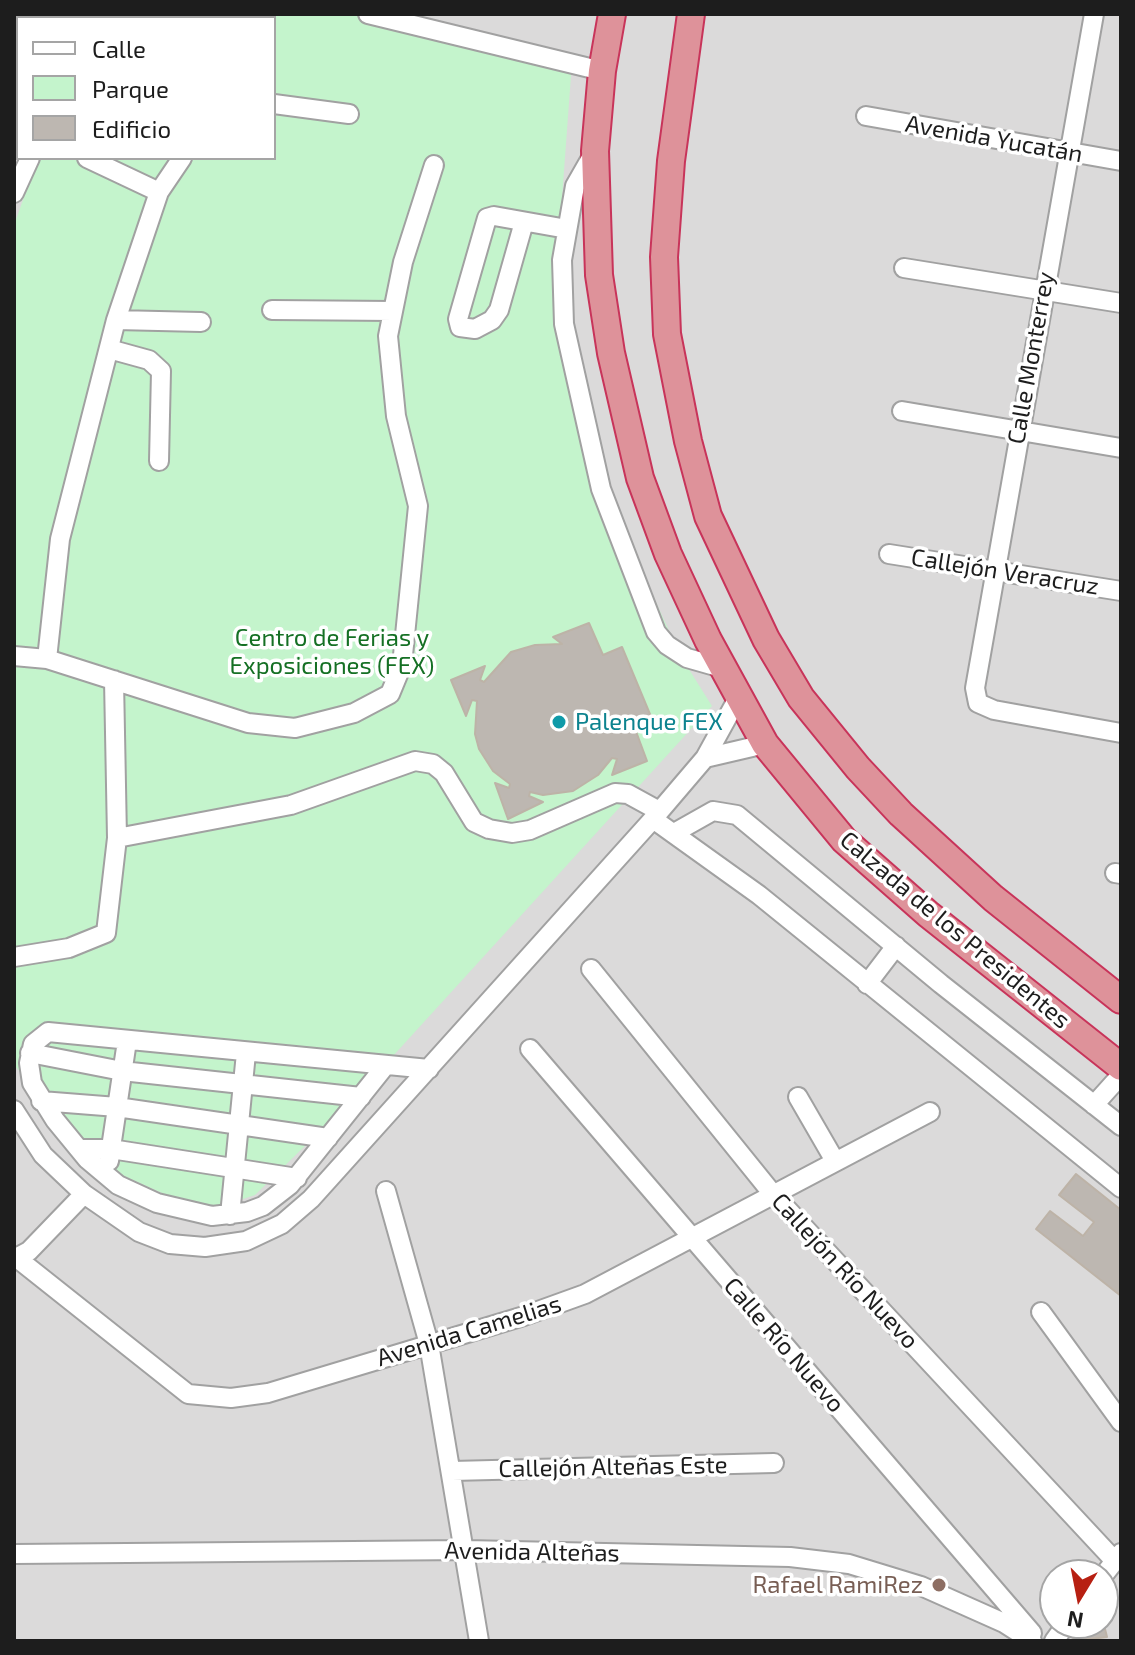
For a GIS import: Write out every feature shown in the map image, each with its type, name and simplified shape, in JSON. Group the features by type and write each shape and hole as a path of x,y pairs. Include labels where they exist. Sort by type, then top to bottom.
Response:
{"highway":[{"name":"Calzada de los Presidentes","path":"612,14 602,71 595,151 599,275 611,353 640,478 668,554 722,668 765,744 844,840 928,914 1121,1067"},
{"name":"Calzada de los Presidentes","path":"691,14 671,161 664,257 667,334 688,441 708,516 766,639 794,687 858,768 901,814 993,898 1121,1000"}],"street":[{"path":"368,14 602,71"},
{"name":"Calle Monterrey","path":"1094,14 1043,289 975,688 978,703 994,710 1121,733"},
{"path":"276,104 349,114"},
{"name":"Avenida Yucatán","path":"866,116 1121,161"},
{"path":"595,151 575,186 562,260 564,324 601,489 656,632 667,645 687,658 722,668"},
{"path":"14,193 29,160"},
{"path":"91,160 159,192"},
{"path":"47,659 60,539 116,320 159,192 181,160"},
{"path":"14,656 47,659 248,723 295,728 354,713 390,694 402,665 418,506 392,388 388,336 403,262 434,165"},
{"path":"524,222 499,310 492,320 475,329 460,327 458,319 483,222 494,216 567,229"},
{"path":"904,268 1121,303"},
{"path":"272,310 393,311"},
{"path":"116,320 201,322"},
{"path":"109,349 149,360 161,371 159,461"},
{"path":"902,411 1121,448"},
{"name":"Callejón Veracruz","path":"889,554 1121,591"},
{"path":"14,957 69,948 106,933 117,838 114,680"},
{"path":"14,1110 43,1155 84,1194 139,1232 170,1244 205,1247 246,1241 282,1224 311,1199 656,815 705,758 738,698"},
{"path":"705,758 765,744"},
{"path":"117,838 291,805 402,762 433,764 444,773 474,822 512,833 530,830 615,793 628,794 674,833 759,895 1121,1188"},
{"path":"674,833 713,811 737,815 1121,1126"},
{"path":"867,984 896,946"},
{"name":"Callejón Río Nuevo","path":"591,969 772,1193 1109,1559"},
{"path":"386,1065 297,1178 263,1206 230,1215 191,1213 157,1203 107,1175 79,1149 41,1101 32,1083 30,1053 39,1037 48,1032 429,1069"},
{"path":"107,1175 127,1041"},
{"name":"Calle Río Nuevo","path":"530,1049 1039,1641"},
{"path":"30,1053 122,1071 361,1097"},
{"path":"230,1215 246,1053"},
{"path":"1094,1105 1121,1075"},
{"path":"798,1097 835,1161"},
{"path":"41,1101 117,1107 328,1138"},
{"name":"Avenida Camelias","path":"16,1259 172,1385 188,1394 207,1398 268,1393 585,1294 930,1112"},
{"path":"79,1149 111,1149 297,1178"},
{"path":"386,1191 429,1344 479,1641"},
{"path":"16,1259 84,1194"},
{"path":"1041,1312 1121,1422"},
{"name":"Callejón Alteñas Este","path":"452,1471 774,1463"},
{"name":"Avenida Alteñas","path":"14,1554 466,1550 790,1557 849,1564 921,1586 1004,1623 1032,1641"}],"shaded area":[{"path":"14,14 1121,14 1121,1641 14,1641"}],"green space":[{"name":"Centro de Ferias y Exposiciones (FEX)","path":"370,14 572,62 562,198 578,396 634,554 680,655 712,706 362,1090 255,1195 204,1212 102,1166 14,1065 14,225 37,160 276,160 276,16 124,16"}],"building":[{"name":"Palenque FEX","path":"589,623 603,655 622,647 652,719 634,726 647,761 612,775 617,759 612,758 598,775 573,791 543,795 530,792 529,796 543,802 508,819 495,783 509,788 510,784 493,771 479,749 475,734 477,701 472,700 466,716 451,680 485,666 480,680 484,682 511,652 535,645 562,644 553,637"},
{"path":"1076,1174 1121,1210 1121,1296 1036,1229 1050,1211 1083,1236 1094,1222 1059,1195"}],"place":[{"name":"Palenque FEX","path":"559,722"},
{"name":"Rafael RamiRez","path":"939,1585"}]}
